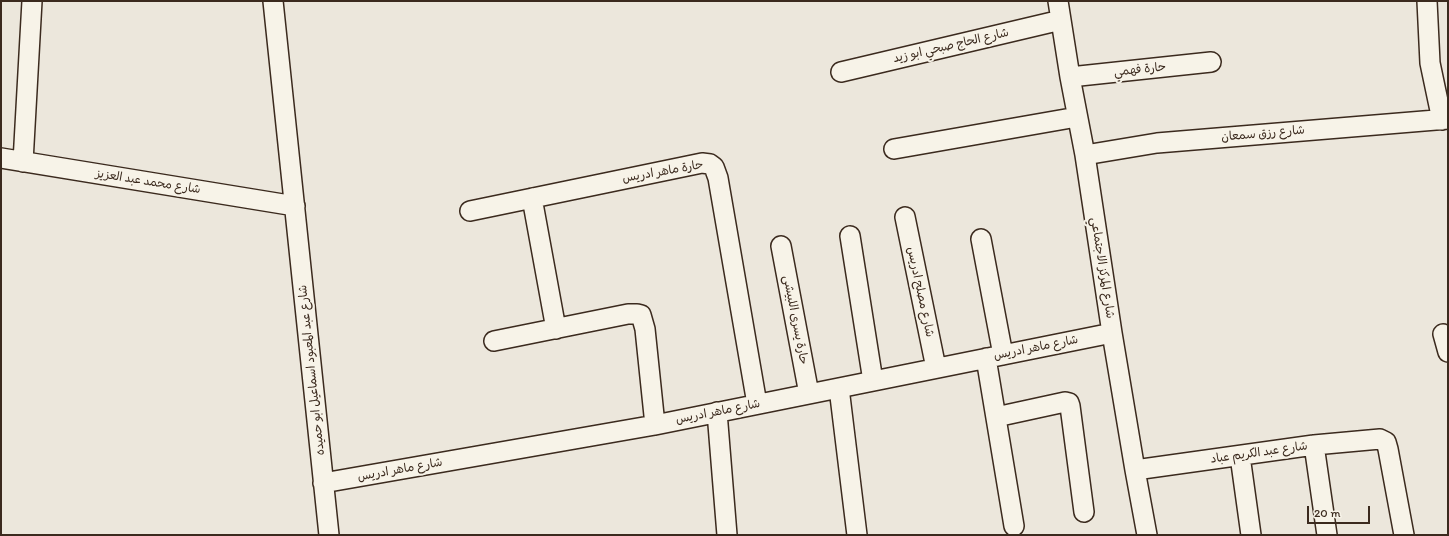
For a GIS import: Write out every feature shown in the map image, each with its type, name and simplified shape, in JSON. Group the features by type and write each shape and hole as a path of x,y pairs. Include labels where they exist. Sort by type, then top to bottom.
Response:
{"street":[{"path":"23,162 32,1"},
{"name":"شارع عبد المعبود اسماعيل ابو حميده","path":"273,1 329,535"},
{"name":"شارع المركز الاجتماعي","path":"1058,1 1077,117 1085,155 1112,333 1147,535"},
{"path":"1427,1 1430,62 1445,120"},
{"name":"شارع الحاج صبحي ابو زيد","path":"841,72 1061,20"},
{"name":"حارة فهمي","path":"1070,77 1211,62"},
{"path":"894,149 1077,117"},
{"name":"شارع رزق سمعان","path":"1085,155 1157,144 1302,130 1445,120"},
{"name":"شارع محمد عبد العزيز","path":"1,158 295,206"},
{"name":"حارة ماهر ادريس","path":"470,211 702,163 710,164 714,167 718,178 757,404"},
{"path":"532,198 556,329"},
{"name":"شارع مصلح ادريس","path":"904,217 936,368"},
{"path":"850,236 873,381"},
{"path":"981,239 995,356 996,417 1014,526"},
{"name":"حارة يسرى اللبيشى","path":"781,246 809,394"},
{"path":"494,341 628,314 637,314 641,316 645,329 655,425"},
{"name":"شارع ماهر ادريس","path":"323,483 655,425 1112,333"},
{"path":"1443,334 1448,352"},
{"path":"839,388 858,535"},
{"path":"996,417 1065,402 1068,403 1070,406 1084,512"},
{"path":"717,412 727,535"},
{"name":"شارع عبد الكريم عباد","path":"1135,470 1314,445 1376,438 1386,442 1404,535"},
{"path":"1314,445 1327,535"},
{"path":"1240,456 1251,535"}]}
